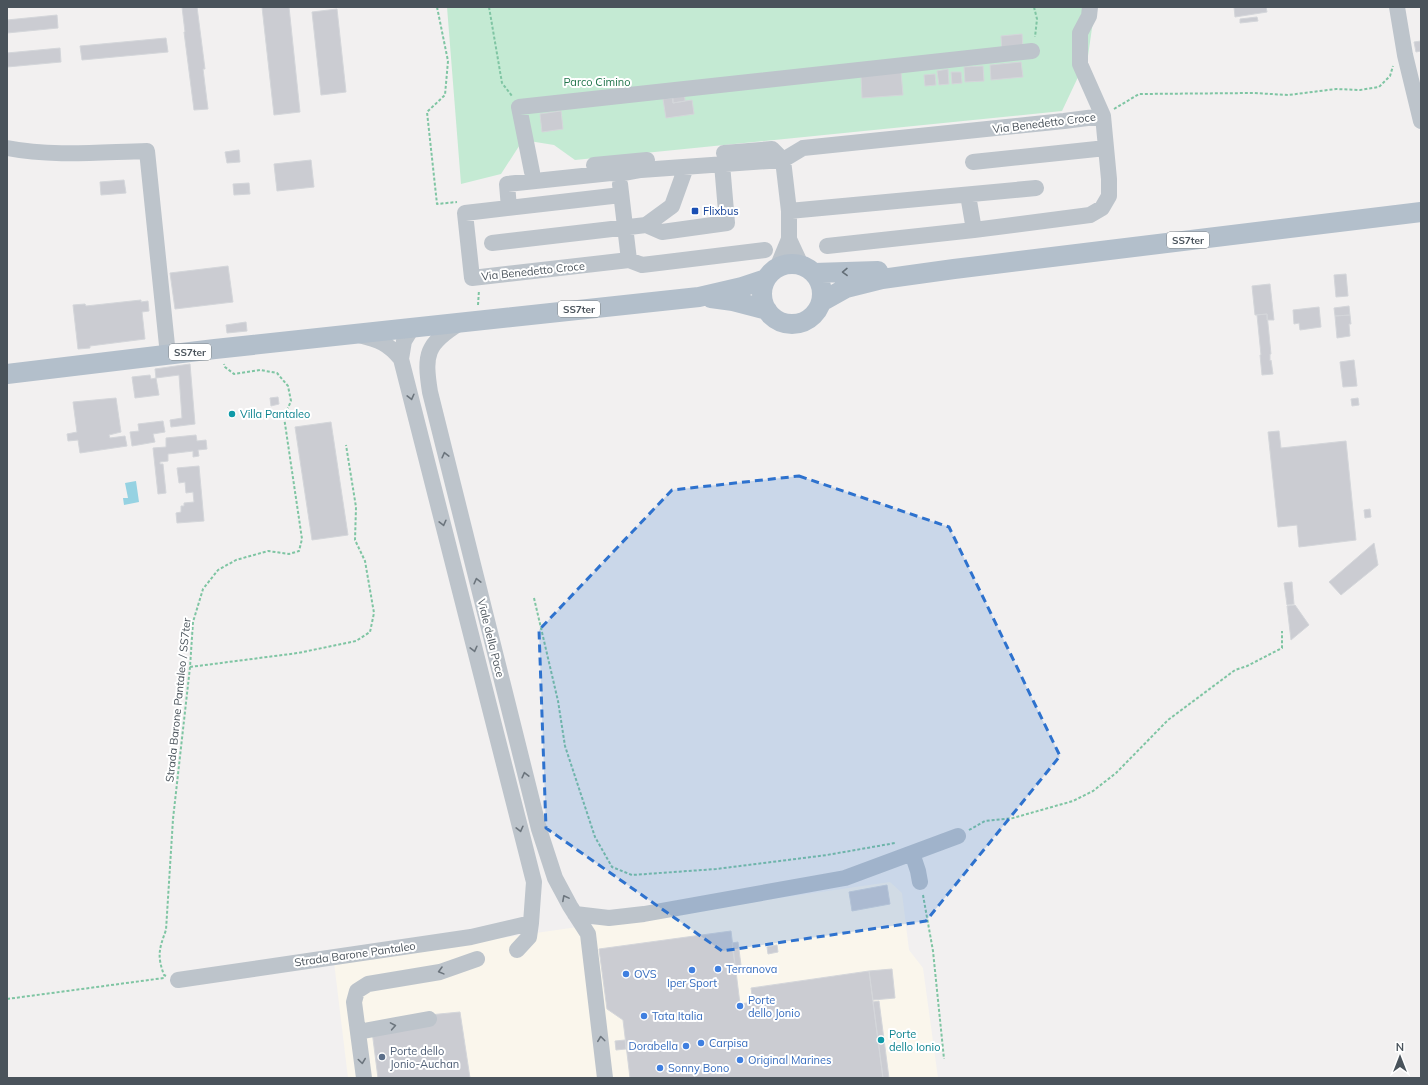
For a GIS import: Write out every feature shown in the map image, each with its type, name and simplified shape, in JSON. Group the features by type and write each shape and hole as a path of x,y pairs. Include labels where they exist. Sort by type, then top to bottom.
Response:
{"main road":[{"name":"SS7ter","path":"954,268 1421,212"},
{"path":"699,297 742,287 771,274 784,265 793,264 807,269 954,268"},
{"path":"821,302 846,288 882,279 954,268"},
{"path":"771,274 763,287 762,295 767,310 782,322 801,322 810,318 816,311 821,302 822,295 818,279 807,269"},
{"name":"SS7ter","path":"7,365 16,373 168,354 699,297"},
{"path":"699,297 732,301 767,310"}],"street":[{"path":"827,246 974,230 1090,215 1102,208 1109,196 1109,179 1102,116 1080,64 1080,33 1089,16 1090,7"},
{"path":"1397,7 1421,121"},
{"path":"532,172 519,107 1032,51"},
{"name":"Via Benedetto Croce","path":"783,160 803,148 1102,116"},
{"path":"7,148 24,151 68,153 147,152 168,354"},
{"path":"973,162 1106,148"},
{"path":"510,208 506,175 618,162 772,149 783,160 790,211 789,240 771,274"},
{"path":"507,184 611,173 619,174 641,170 783,160"},
{"path":"492,243 646,226 662,232 727,223 722,164"},
{"path":"646,226 672,206 686,167"},
{"path":"619,174 629,260"},
{"path":"790,211 1036,188"},
{"name":"Via Benedetto Croce","path":"621,195 465,214 472,278 629,260 642,265 765,250"},
{"path":"968,195 974,230"},
{"path":"789,240 807,269"},
{"name":"Viale della Pace","path":"468,322 444,333 432,344 427,356 427,373 430,392 539,829 555,878 588,934 605,1078"},
{"path":"401,359 404,341 412,328"},
{"path":"356,334 377,340 392,348 401,359"},
{"name":"Viale della Pace","path":"401,359 534,882 529,937 517,950"},
{"path":"575,914 609,918 644,914 845,878 958,836"},
{"path":"912,853 920,882"},
{"name":"Strada Barone Pantaleo","path":"175,979 471,937 531,923"},
{"path":"364,1078 354,1002 357,991 368,984 440,972 478,959"},
{"path":"358,1032 429,1019"}],"path":[{"path":"437,7 448,61 445,95 427,112 437,204 461,202"},
{"path":"489,7 502,83 519,107"},
{"path":"1032,51 1037,19 1034,7"},
{"name":"Via Benedetto Croce","path":"1102,116 1139,94 1254,93 1288,95 1336,89 1360,90 1379,87 1390,76 1395,63 1406,55"},
{"path":"468,322 481,277"},
{"name":"Strada Barone Pantaleo / SS7ter","path":"175,979 164,975 159,960 160,945 166,930 173,819 190,667 193,622 203,589 218,570 236,560 268,551 289,554 299,551 302,539 284,417 291,401 288,386 277,373 260,370 234,374 225,367 215,349"},
{"path":"190,667 298,653 356,641 370,632 374,613 365,561 355,540 356,507 346,445"},
{"path":"534,598 558,701 565,746 595,837 612,867 632,875 716,869 827,855 899,843"},
{"path":"958,836 986,821 1020,816 1073,801 1093,791 1116,772 1168,720 1235,670 1247,666 1282,648 1282,631"},
{"path":"920,882 933,951 944,1059"},
{"path":"7,999 175,979"}],"highlighted area":[{"path":"799,476 949,527 1060,756 926,921 722,951 546,828 539,630 672,490"}],"shaded area":[{"path":"890,882 902,893 909,950 923,968 938,1078 348,1078 334,962"}],"green space":[{"name":"Parco Cimino","path":"447,7 1095,7 1088,56 1062,111 575,160 554,145 523,140 501,174 461,184"}],"water":[{"path":"136,481 139,502 124,505 123,498 128,498 125,483"}],"building":[{"path":"182,7 197,7 205,69 203,69 208,109 194,110"},
{"path":"262,7 289,7 300,112 274,115"},
{"path":"1234,7 1266,7 1267,12 1235,17"},
{"path":"337,9 346,92 321,95 312,12"},
{"path":"57,15 58,28 7,33 7,20"},
{"path":"1257,17 1258,21 1240,23 1240,19"},
{"path":"1022,34 1023,49 1002,52 1001,36"},
{"path":"166,38 168,52 82,60 80,46"},
{"path":"1421,41 1421,51 1416,52 1414,42"},
{"path":"60,48 61,62 7,67 7,53"},
{"path":"1021,62 1023,77 991,80 990,65"},
{"path":"983,66 984,81 965,82 964,67"},
{"path":"948,69 949,84 939,85 937,71"},
{"path":"901,72 903,95 862,98 861,75"},
{"path":"951,72 961,72 962,83 952,84"},
{"path":"935,74 936,85 925,86 924,75"},
{"path":"684,90 685,101 673,103 672,91"},
{"path":"673,98 673,103 692,100 694,114 666,118 663,99"},
{"path":"561,111 563,129 542,132 540,114"},
{"path":"239,150 240,162 227,163 225,152"},
{"path":"311,160 314,187 277,191 274,164"},
{"path":"124,180 126,193 101,195 100,182"},
{"path":"249,183 250,194 234,195 233,184"},
{"path":"228,266 233,302 175,309 170,273"},
{"path":"1346,274 1348,296 1336,297 1334,275"},
{"path":"1270,284 1274,320 1267,320 1267,314 1255,315 1252,286"},
{"path":"141,300 141,302 148,301 149,311 142,312 145,339 78,349 73,305 85,304 86,306"},
{"path":"1349,306 1350,315 1335,316 1334,308"},
{"path":"1319,307 1321,327 1300,330 1299,323 1294,324 1293,310"},
{"path":"1267,314 1271,354 1270,361 1271,360 1273,374 1262,375 1257,315"},
{"path":"1350,315 1350,336 1337,338 1335,316"},
{"path":"246,322 247,331 227,333 226,325"},
{"path":"1354,360 1357,386 1343,387 1340,362"},
{"path":"190,364 195,424 171,427 170,420 182,418 179,375 156,378 155,369"},
{"path":"150,375 151,379 156,378 159,395 135,398 132,377"},
{"path":"278,397 279,404 271,406 270,398"},
{"path":"116,398 121,432 109,435 110,438 125,436 127,446 80,453 78,440 68,441 67,434 77,432 73,402"},
{"path":"1358,398 1359,405 1352,406 1351,399"},
{"path":"163,421 165,432 153,434 155,442 132,446 130,432 139,431 138,424"},
{"path":"331,422 348,535 312,540 295,427"},
{"path":"1279,431 1281,448 1346,441 1356,540 1299,547 1297,525 1278,527 1268,432"},
{"path":"196,435 197,441 206,440 207,449 198,450 199,456 193,457 193,451 168,454 168,461 160,462 160,464 163,464 166,493 158,494 153,448 166,447 166,438"},
{"path":"199,466 204,521 177,523 176,513 181,512 181,506 184,506 184,503 194,502 193,492 186,493 185,482 179,483 177,468"},
{"path":"1370,509 1371,517 1365,518 1364,510"},
{"path":"1374,543 1378,565 1341,595 1329,582"},
{"path":"1292,582 1294,604 1287,605 1284,583"},
{"path":"1295,605 1309,625 1291,640 1287,606"},
{"path":"887,885 890,904 852,911 849,892"},
{"name":"Porte dello Jonio","path":"731,931 740,1004 753,1002 751,988 869,971 883,1078 630,1078 623,1020 607,1009 599,949"},
{"path":"738,942 742,973 736,974 732,943"},
{"path":"777,945 778,952 768,954 767,947"},
{"path":"892,969 895,998 873,1000 869,971"},
{"name":"Porte dello Ionio","path":"879,1001 889,1078 883,1078 873,1002"},
{"path":"460,1012 470,1078 378,1078 372,1031 429,1015"},
{"path":"625,1040 626,1049 616,1050 615,1041"}],"place":[{"name":"Flixbus","path":"695,211"},
{"name":"Villa Pantaleo","path":"232,414"},
{"name":"Terranova","path":"718,969"},
{"name":"Iper Sport","path":"692,970"},
{"name":"OVS","path":"626,974"},
{"name":"Porte dello Jonio","path":"740,1006"},
{"name":"Tata Italia","path":"644,1016"},
{"name":"Porte dello Ionio","path":"881,1040"},
{"name":"Carpisa","path":"701,1043"},
{"name":"Dorabella","path":"686,1046"},
{"name":"Porte dello Jonio-Auchan","path":"382,1057"},
{"name":"Original Marines","path":"740,1060"},
{"name":"Sonny Bono","path":"660,1068"}]}
